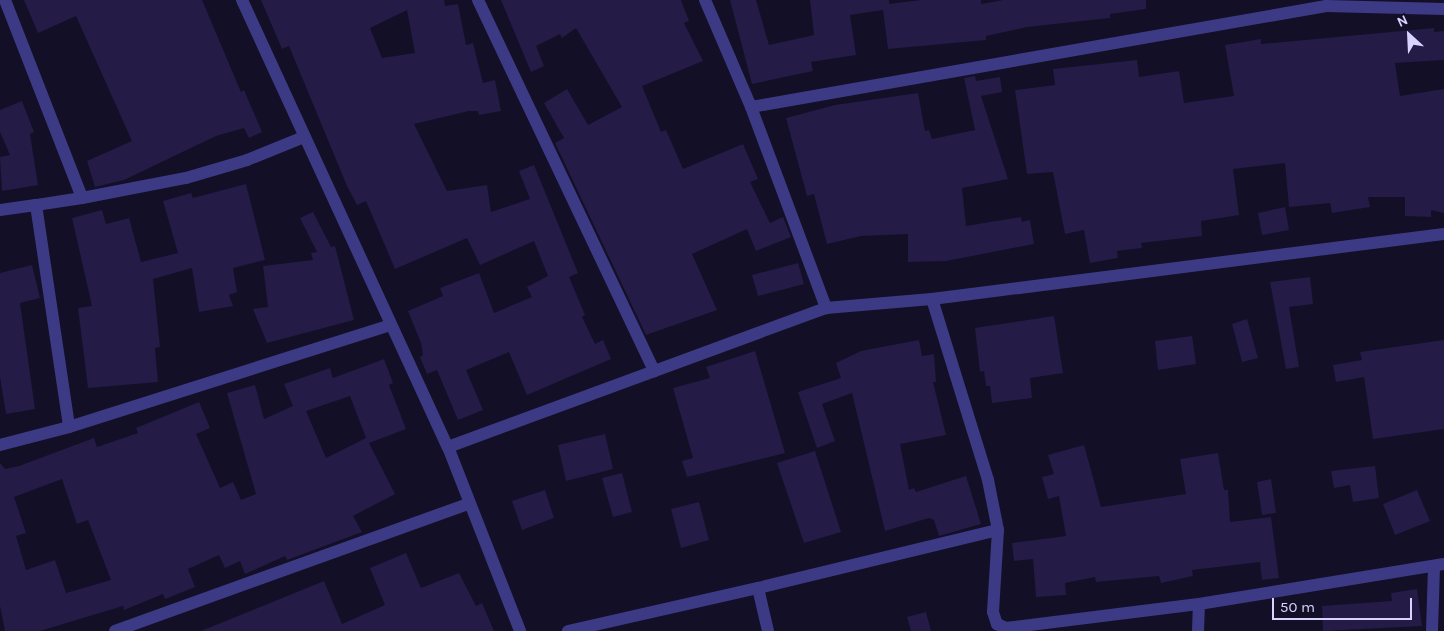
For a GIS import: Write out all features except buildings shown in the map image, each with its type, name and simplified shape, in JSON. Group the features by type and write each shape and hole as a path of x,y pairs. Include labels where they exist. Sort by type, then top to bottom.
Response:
{"street":[{"path":"5,0 82,198"},
{"path":"242,0 390,325 448,447 520,631"},
{"path":"478,0 654,371"},
{"path":"705,0 751,107 826,308"},
{"path":"751,107 1324,3 1444,9"},
{"path":"0,210 82,198 186,178 247,160 304,137"},
{"path":"36,205 69,427"},
{"path":"448,447 826,308 932,299 1444,234"},
{"path":"932,299 988,480 998,530 992,612 997,624 1006,630 1199,604 1439,566 1432,631"},
{"path":"0,445 69,427 390,325"},
{"path":"115,631 470,503"},
{"path":"568,631 758,588 998,530"},
{"path":"758,588 768,631"},
{"path":"1198,631 1199,604"}]}
